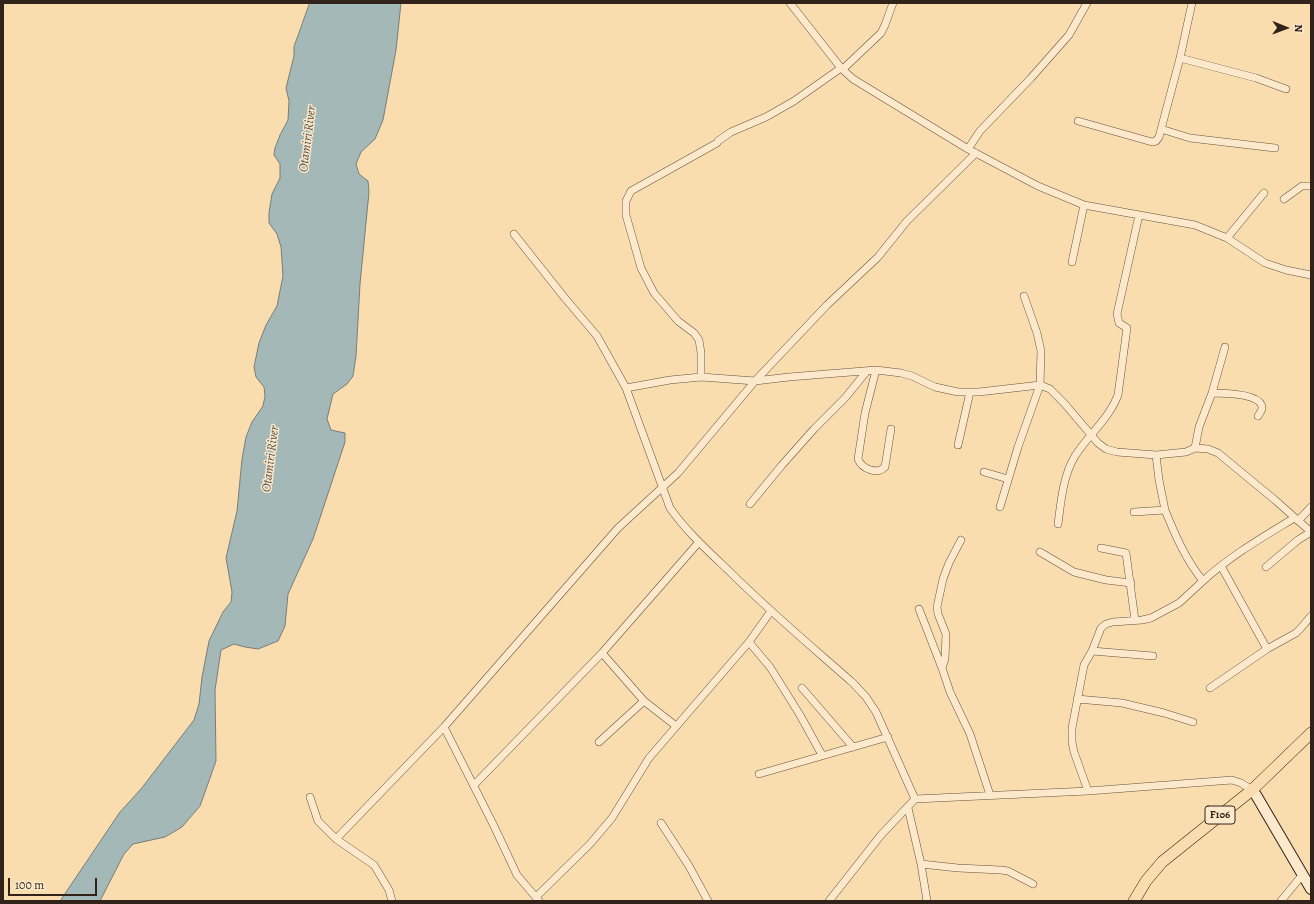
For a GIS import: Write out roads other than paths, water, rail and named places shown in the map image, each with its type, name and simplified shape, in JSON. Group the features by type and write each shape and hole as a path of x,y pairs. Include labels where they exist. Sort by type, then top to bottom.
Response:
{"main road":[{"name":"F106","path":"1134,901 1146,881 1162,862 1254,793 1311,733"},
{"name":"F106","path":"1142,901 1151,885 1167,867 1311,742"}],"street":[{"path":"701,377 701,353 699,340 694,333 678,320 654,293 641,268 626,215 626,201 631,191 717,143 731,132 766,117 794,101 842,69 881,33 893,3"},
{"path":"968,149 980,131 1060,47 1069,35 1087,3"},
{"path":"1078,121 1152,142 1156,141 1180,58 1192,3"},
{"path":"794,4 842,69 859,82 968,149 1038,186 1084,205 1194,225 1227,238 1265,263 1286,270 1311,275"},
{"path":"1180,58 1256,78 1286,89"},
{"path":"1160,129 1190,138 1275,148"},
{"path":"336,838 444,727 618,528 678,473 755,381 838,294 878,257 908,221 976,153"},
{"path":"1284,199 1302,186 1311,186"},
{"path":"1227,238 1264,193"},
{"path":"1072,262 1084,205"},
{"path":"1058,524 1062,496 1070,467 1091,435 1108,415 1118,395 1127,328 1118,323 1117,314 1139,216"},
{"path":"514,234 564,297 598,336 626,388 670,508 679,521 771,611 853,683 866,697 876,712 915,799"},
{"path":"1000,507 1040,385 1041,351 1037,333 1024,296"},
{"path":"1195,448 1198,427 1212,393 1224,347"},
{"path":"626,388 670,380 701,377 755,381 876,370 901,373 912,376 935,387 958,392 1040,385 1050,389 1091,435 1106,449 1117,452 1156,455 1186,452 1195,448 1208,449 1218,453 1311,532 1298,540 1266,567"},
{"path":"876,370 864,413 858,459 860,464 866,469 876,471 882,470 885,467 891,429"},
{"path":"750,504 782,465 846,398 867,371"},
{"path":"958,445 970,392"},
{"path":"1212,393 1234,393 1250,397 1259,402 1261,405 1262,409 1258,416"},
{"path":"1156,455 1165,510 1177,539 1202,581"},
{"path":"984,472 1008,479"},
{"path":"1088,791 1074,752 1072,728 1084,665 1102,628 1106,624 1113,622 1151,618 1169,609 1183,600 1202,581 1250,545 1296,519 1311,507"},
{"path":"1134,512 1165,510"},
{"path":"942,668 945,659 946,634 938,614 937,606 943,579 961,540"},
{"path":"474,785 602,653 699,542"},
{"path":"1101,548 1126,553 1135,620"},
{"path":"1040,552 1074,572 1106,580 1131,584"},
{"path":"1221,566 1267,649"},
{"path":"919,609 950,692 970,734 990,795"},
{"path":"444,727 494,824 517,875 538,899 590,844 612,818 649,758 749,642 771,611"},
{"path":"1210,688 1267,649 1296,633 1311,616"},
{"path":"749,642 770,667 800,715 822,756"},
{"path":"1092,651 1153,656"},
{"path":"602,653 644,701 676,726"},
{"path":"802,688 853,747"},
{"path":"1077,699 1122,703 1193,722"},
{"path":"599,742 644,701"},
{"path":"759,774 888,737"},
{"path":"829,901 881,835 915,799 1088,791 1232,780 1241,783 1254,793 1311,889"},
{"path":"310,797 318,821 336,838 374,865 389,890 392,901"},
{"path":"908,808 921,864 927,901"},
{"path":"661,823 689,866 708,901"},
{"path":"921,864 1008,871 1033,884"},
{"path":"1281,901 1303,874"}],"water":[{"name":"Otamiri River","path":"310,3 401,3 396,50 383,120 375,139 361,152 356,164 359,174 368,181 369,192 360,284 356,356 353,376 347,384 333,394 327,419 331,430 345,433 345,442 313,539 288,594 285,626 278,641 258,649 234,644 221,650 215,690 216,761 200,806 182,827 165,837 133,844 124,854 100,901 60,901 120,812 141,789 194,720 199,704 202,677 209,641 223,612 231,602 232,592 226,558 237,511 242,459 246,437 252,422 263,406 265,396 264,387 256,377 254,367 259,343 266,325 277,306 283,276 281,247 277,234 269,223 272,194 280,178 280,164 274,155 280,135 288,120 289,101 286,88 294,56 294,47"}]}
